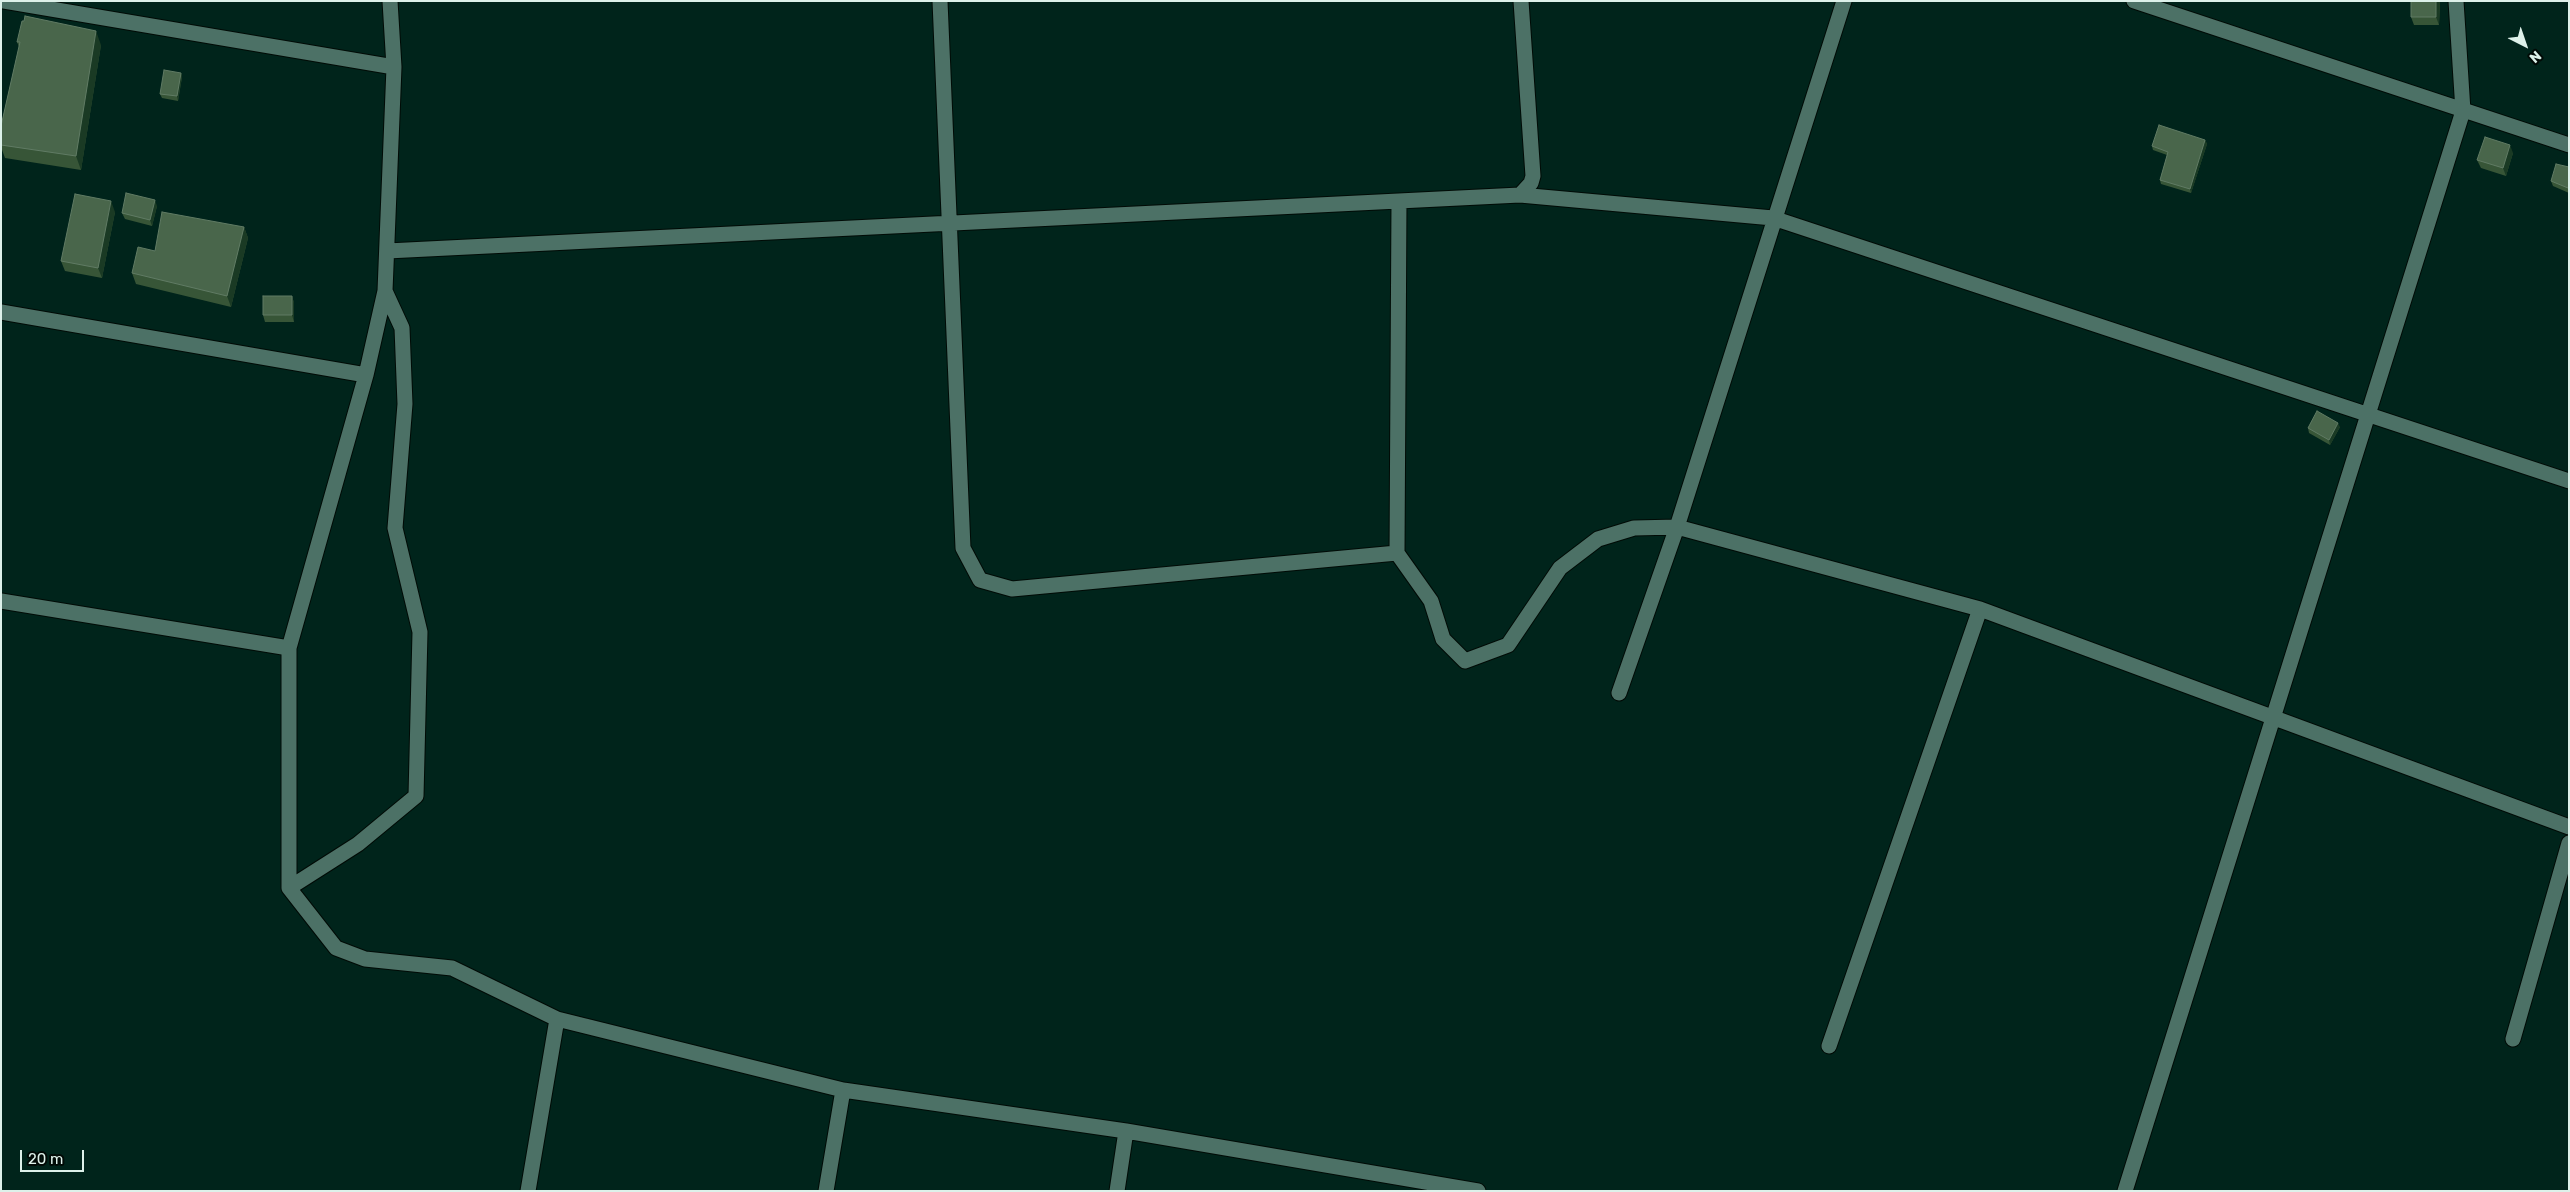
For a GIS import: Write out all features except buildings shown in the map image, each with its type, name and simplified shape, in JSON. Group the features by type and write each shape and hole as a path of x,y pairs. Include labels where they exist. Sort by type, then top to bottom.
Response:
{"street":[{"path":"4,1 394,67"},
{"path":"390,1 394,67 385,291 366,375 290,648 289,888 336,948 365,960 452,968 557,1019 842,1090 1126,1132 1418,1186 1478,1191"},
{"path":"940,1 963,548 980,580 1012,589 1397,553"},
{"path":"1520,195 1531,183 1533,176 1521,1"},
{"path":"1620,693 1677,527 1773,218 1844,1"},
{"path":"2134,1 2569,145"},
{"path":"2125,1191 2463,111 2456,1"},
{"path":"387,251 1520,195 1773,218 2569,481"},
{"path":"1400,201 1397,553 1431,601 1443,639 1465,661 1508,645 1560,568 1598,539 1634,528 1677,527 1980,608 2569,827"},
{"path":"289,888 358,844 416,796 420,632 395,528 405,404 402,328 385,291"},
{"path":"1,312 366,375"},
{"path":"1,601 290,648"},
{"path":"1829,1046 1980,608"},
{"path":"2513,1039 2569,843"},
{"path":"528,1191 557,1019"},
{"path":"826,1191 842,1090"},
{"path":"1117,1191 1126,1132"}]}
